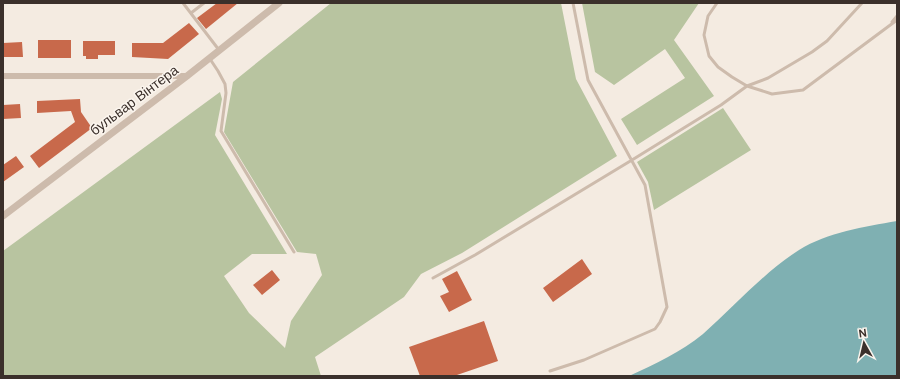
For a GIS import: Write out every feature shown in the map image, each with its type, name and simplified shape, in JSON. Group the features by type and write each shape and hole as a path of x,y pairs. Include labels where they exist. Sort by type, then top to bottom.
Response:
{"street":[{"name":"бульвар Вінтера","path":"3,216 186,76 276,4"},
{"path":"3,76 186,76"}],"lane":[{"path":"183,3 219,50"},
{"path":"191,13 204,3"},
{"path":"550,371 584,360 655,329 667,307 645,185 588,80 573,3"},
{"path":"717,3 708,16 704,35 709,56 718,67 747,86 772,94 803,90 897,20"},
{"path":"433,278 474,256 632,160 721,105 747,86 768,78 812,52 827,41 862,3"},
{"path":"890,25 897,16"},
{"path":"209,58 225,84 226,94 221,130 294,252"}],"green space":[{"path":"331,3 561,3 576,79 617,156 462,253 421,274 404,297 315,357 321,376 3,376 3,251 220,92 222,99 215,135 287,254 252,254 224,276 249,313 285,348 291,321 322,275 316,254 297,252 224,132 233,82"},
{"path":"582,3 699,3 674,40 714,96 637,145 621,119 685,78 665,49 614,85 595,72"},
{"path":"723,108 751,150 654,210 648,182 637,162"}],"water":[{"path":"897,221 897,376 629,376 668,357 695,340 761,279 799,250 834,234"}],"building":[{"path":"217,3 238,3 206,29 197,18"},
{"path":"189,23 199,34 168,59 132,57 132,43 163,43"},
{"path":"38,40 71,40 71,58 38,58"},
{"path":"83,41 115,41 115,55 98,55 98,59 86,59 86,56 83,56"},
{"path":"22,42 23,57 3,57 3,43"},
{"path":"80,99 81,112 92,128 39,168 30,156 75,122 71,111 37,113 37,101"},
{"path":"20,104 21,118 3,119 3,105"},
{"path":"16,156 24,167 3,182 3,165"},
{"path":"582,259 592,274 553,302 543,288"},
{"path":"272,270 280,280 262,295 253,285"},
{"path":"457,271 472,300 449,312 440,296 449,292 442,279"},
{"path":"484,321 498,361 454,376 420,376 409,347"}]}
